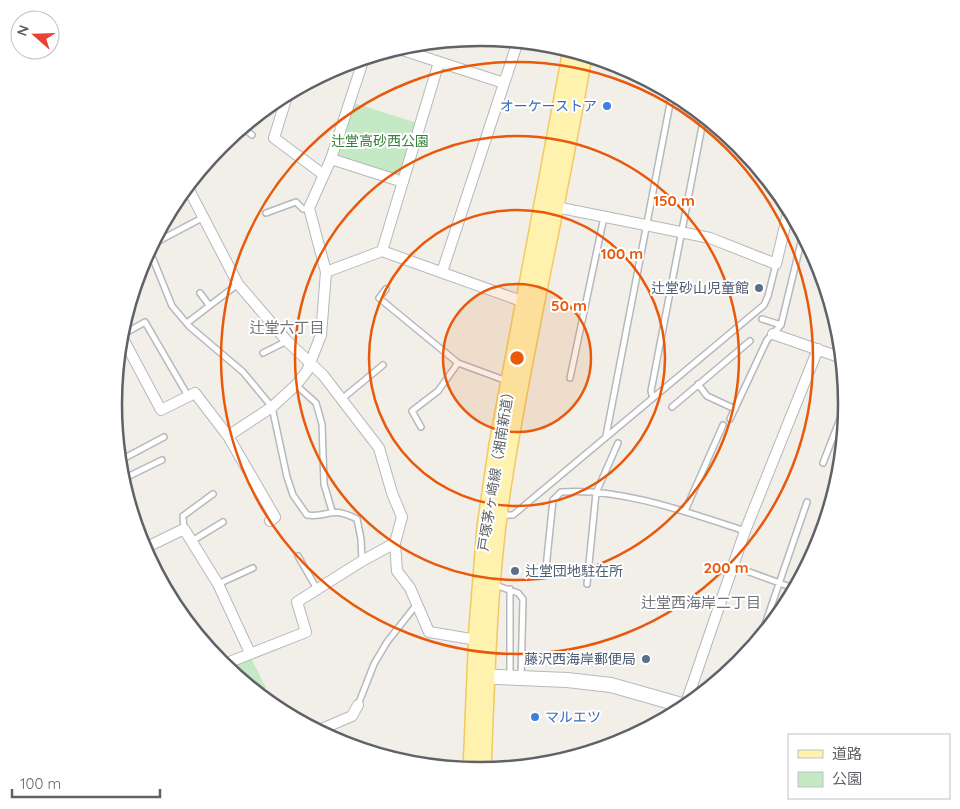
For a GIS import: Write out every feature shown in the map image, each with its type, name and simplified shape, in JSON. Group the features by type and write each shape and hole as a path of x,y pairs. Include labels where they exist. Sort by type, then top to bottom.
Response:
{"main road":[{"name":"戸塚茅ヶ崎線（湘南新道）","path":"483,763 477,640 486,527 509,381 570,57"},
{"name":"戸塚茅ヶ崎線（湘南新道）","path":"472,763 499,515 583,61"}],"street":[{"path":"442,272 516,48"},
{"path":"411,53 504,84"},
{"path":"382,251 439,62"},
{"path":"228,436 272,407 296,385 310,362 321,335 326,272 309,208 331,159 361,67"},
{"path":"284,105 274,138 324,175"},
{"path":"331,159 403,182"},
{"path":"190,193 238,284 287,341 310,362 342,398 379,448 392,493 402,517 395,542 397,571 410,588 429,632 477,640"},
{"path":"556,208 710,238 776,264 787,220"},
{"path":"326,272 382,251 524,302"},
{"path":"773,334 834,355"},
{"path":"127,346 161,410 195,393 228,436 275,517 270,521"},
{"path":"688,696 732,566 818,349"},
{"path":"151,545 184,529 218,584 250,653"},
{"path":"231,661 306,632 297,602 362,560 395,542"},
{"path":"480,676 611,685 674,705"},
{"path":"325,727 352,716 358,706"}],"lane":[{"path":"606,437 670,101"},
{"path":"652,394 702,124"},
{"path":"248,132 252,135"},
{"path":"266,213 296,202 303,209 309,208"},
{"path":"570,378 604,217"},
{"path":"163,239 202,218"},
{"path":"730,419 767,340 781,324 800,245"},
{"path":"153,259 172,306 187,323 243,372 272,407 279,448 293,495 307,515 332,511 344,512 357,519 362,539 362,560"},
{"path":"499,515 513,515 764,305 776,264"},
{"path":"187,323 238,284"},
{"path":"386,289 379,298 458,363 509,381"},
{"path":"200,293 209,305"},
{"path":"762,319 781,324"},
{"path":"130,329 145,322 188,396"},
{"path":"263,353 287,341"},
{"path":"672,407 750,342"},
{"path":"421,427 412,411 438,391 458,363"},
{"path":"342,398 383,365"},
{"path":"698,384 707,396 735,409"},
{"path":"296,385 316,403 322,424 324,484 332,511"},
{"path":"685,511 723,425"},
{"path":"823,463 837,427"},
{"path":"126,457 164,438"},
{"path":"587,584 596,493 618,443"},
{"path":"129,476 162,460"},
{"path":"546,568 555,496 565,492 596,493 685,511 745,532"},
{"path":"184,529 182,516 213,494"},
{"path":"766,620 807,502"},
{"path":"192,542 223,522"},
{"path":"298,556 317,590"},
{"path":"732,566 789,586"},
{"path":"218,584 253,568"},
{"path":"492,584 510,589 518,593 523,599 516,678"},
{"path":"510,589 516,678"},
{"path":"358,706 374,664 387,642 417,604"}],"green space":[{"name":"辻堂高砂西公園","path":"354,103 417,123 400,177 335,157"},
{"path":"250,656 266,688 262,689 233,664"}],"place":[{"name":"オーケーストア","path":"607,106"},
{"name":"辻堂砂山児童館","path":"759,288"},
{"name":"辻堂団地駐在所","path":"515,571"},
{"name":"藤沢西海岸郵便局","path":"646,659"},
{"name":"マルエツ","path":"535,717"}],"district":[{"name":"辻堂六丁目","path":"287,328"},
{"name":"辻堂西海岸二丁目","path":"701,603"}]}
